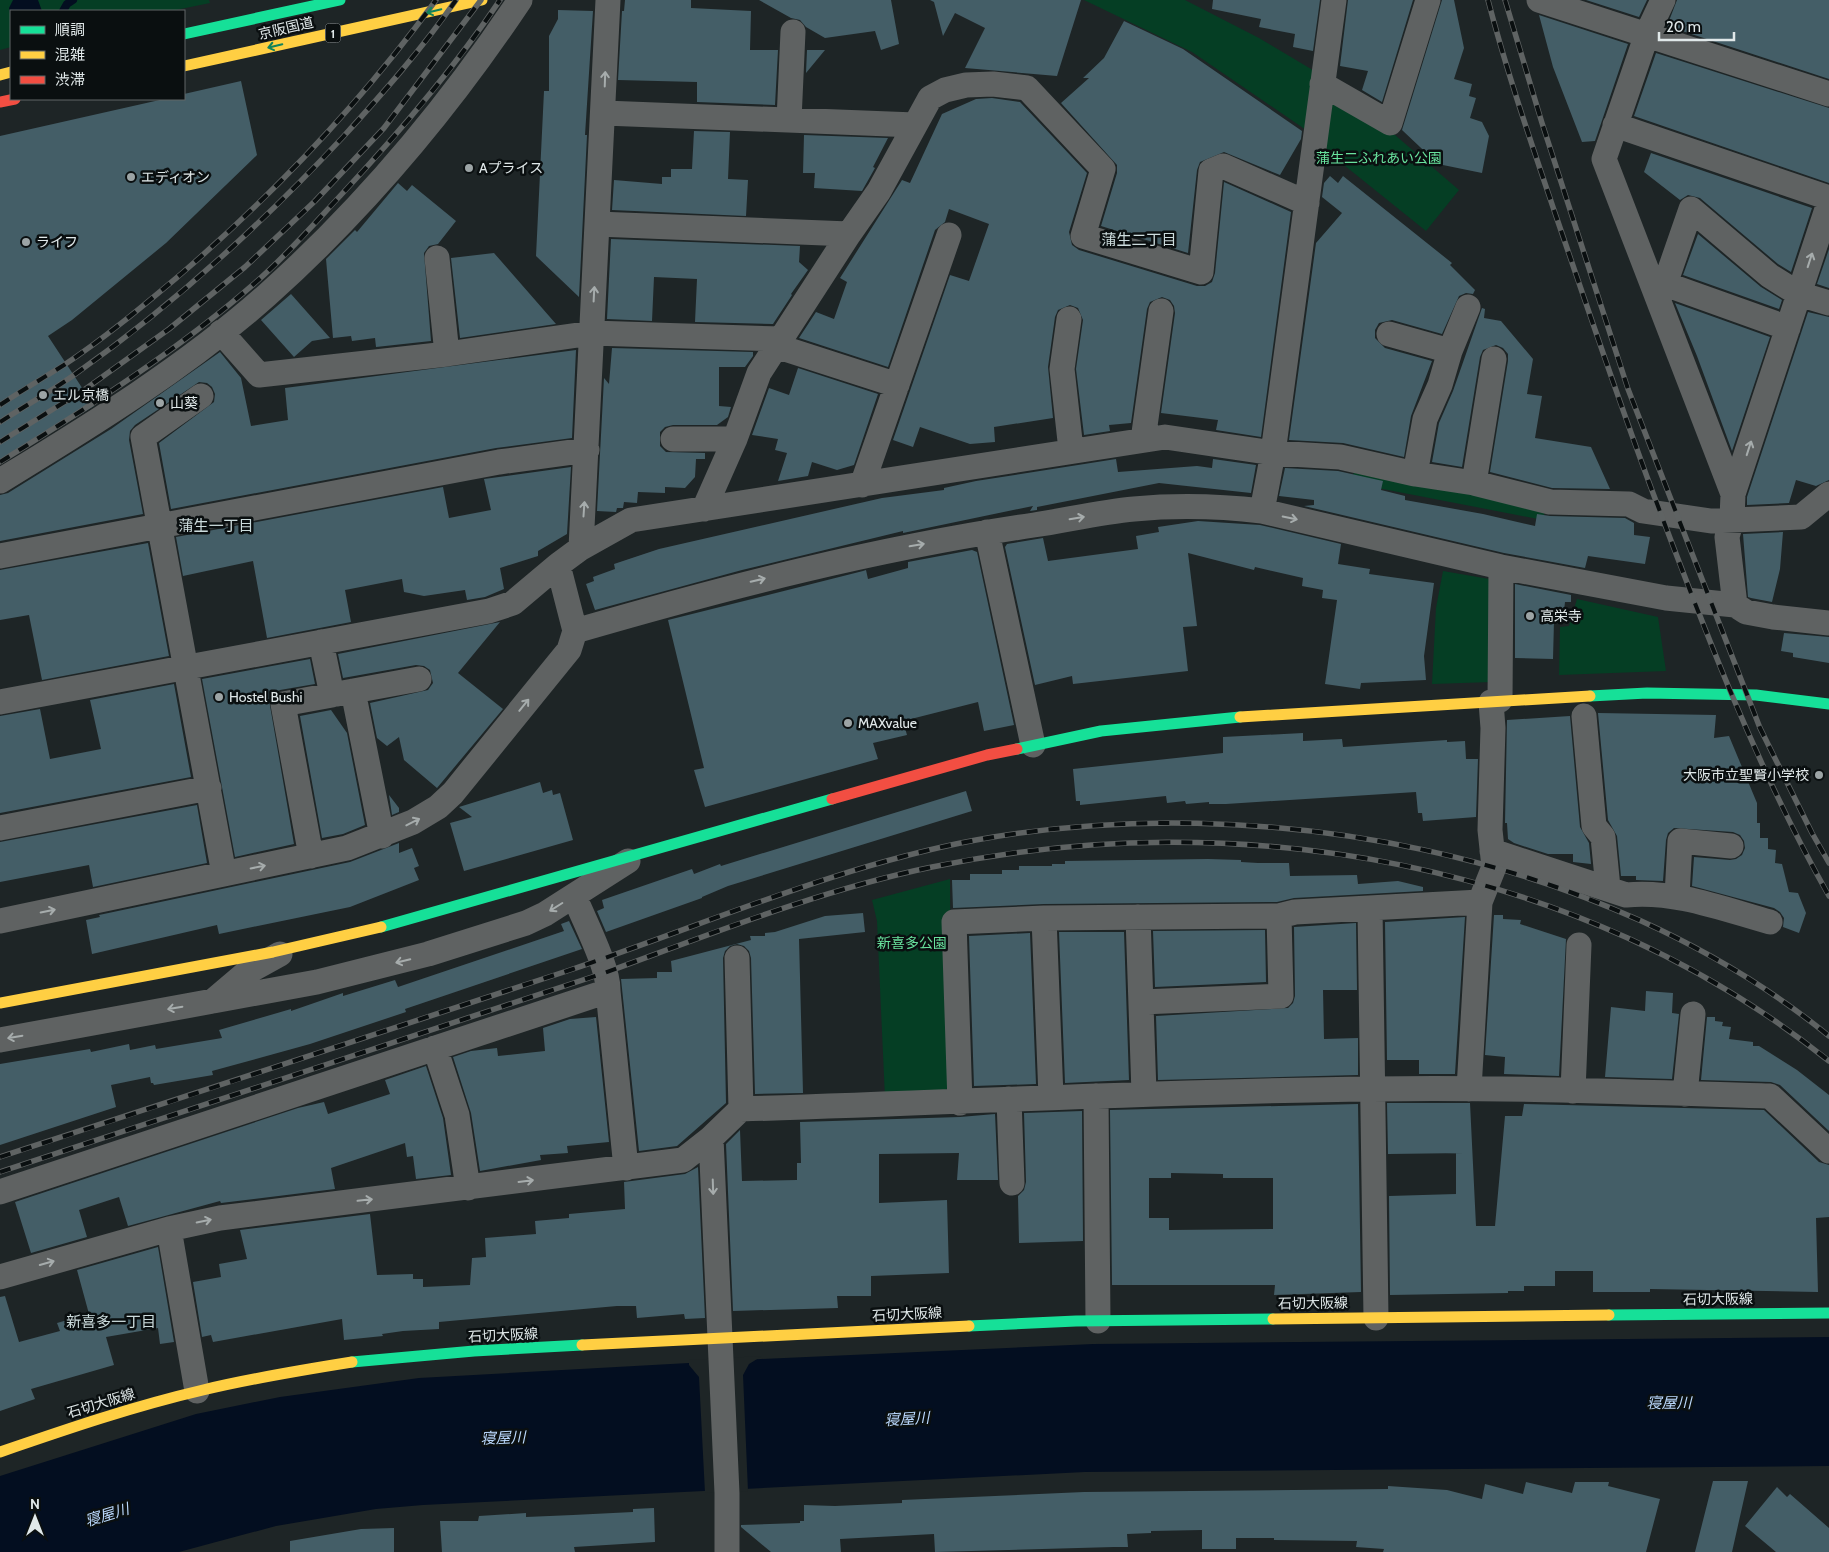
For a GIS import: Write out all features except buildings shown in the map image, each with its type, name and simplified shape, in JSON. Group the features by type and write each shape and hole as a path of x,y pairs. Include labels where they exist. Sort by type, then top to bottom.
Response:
{"main road":[{"name":"京阪国道","path":"185,34 340,0"},
{"name":"京阪国道","path":"185,66 482,0"},
{"path":"0,1003 358,933 987,755 1101,731 1191,720 1647,693 1756,695 1829,704"},
{"name":"石切大阪線","path":"0,1452 87,1422 197,1391 276,1374 414,1356 720,1349 759,1336 1098,1320 1829,1313"}],"street":[{"path":"0,481 102,418 221,332 266,296 341,224 409,149 484,53 520,0"},
{"path":"581,548 604,113 608,0"},
{"path":"1262,511 1273,453 1334,0"},
{"path":"1322,84 1390,122 1428,0"},
{"path":"1538,0 1829,94"},
{"path":"1663,0 1647,34 1604,159 1659,285 1733,494"},
{"path":"789,120 793,32"},
{"path":"704,509 735,439 759,373 879,191 930,98 946,90 966,85 993,84 1027,88 1103,169 1083,236 1201,272 1211,171 1223,166 1307,203"},
{"path":"604,113 915,125"},
{"path":"1615,126 1829,198"},
{"path":"1735,605 1727,537 1732,519 1733,494 1829,203"},
{"path":"1659,285 1691,209 1770,276 1799,294 1829,304"},
{"path":"597,224 849,234"},
{"path":"862,485 949,235"},
{"path":"437,258 448,354"},
{"path":"1659,285 1788,328"},
{"path":"1415,474 1425,419 1440,385 1450,351 1468,307"},
{"path":"1142,440 1161,311"},
{"path":"1070,319 1062,369 1071,450"},
{"path":"221,332 259,375 448,354 592,333 778,343 897,385"},
{"path":"1389,334 1450,351"},
{"path":"1474,483 1494,359"},
{"path":"200,396 143,437 158,528 224,874"},
{"path":"0,702 489,611 513,604 581,548 631,520 862,485 1071,450 1165,437 1273,453 1340,457 1415,474 1474,483 1550,502 1629,504 1643,511 1711,521 1801,517 1829,494"},
{"path":"673,439 735,439"},
{"path":"0,556 158,528 499,462 587,450"},
{"path":"574,631 711,591 899,548 1132,509 1163,507 1225,507 1262,511 1501,567 1666,598 1735,605 1746,612 1773,617 1829,623"},
{"path":"987,532 1033,745"},
{"path":"0,921 347,848 382,836 428,814 453,793 569,650 574,631 558,565"},
{"path":"1469,1089 1480,902 1494,867 1490,830 1501,567"},
{"path":"321,642 342,693 382,836"},
{"path":"311,856 283,704 419,678"},
{"path":"1584,716 1594,826 1603,837 1608,888"},
{"path":"0,828 209,788"},
{"path":"1677,896 1680,841 1731,846"},
{"path":"1492,851 1626,894 1641,893 1677,896 1770,922"},
{"path":"0,1040 340,977 428,954 526,924 641,853"},
{"path":"960,1102 954,922 1044,918 1279,916 1295,912 1480,902"},
{"path":"579,907 609,984 608,991 626,1168"},
{"path":"1370,908 1376,1318"},
{"path":"1142,1002 1281,996 1279,916"},
{"path":"1138,917 1144,1093"},
{"path":"1044,918 1052,1097"},
{"path":"213,1001 246,973 270,958 304,945"},
{"path":"1573,1091 1579,945"},
{"path":"737,958 741,1109"},
{"path":"0,1192 608,991"},
{"path":"1685,1094 1693,1014"},
{"path":"435,1048 457,1115 468,1188"},
{"path":"0,1277 169,1229 240,1215 683,1160 711,1138 741,1109 960,1102 1144,1093 1374,1089 1469,1089 1770,1096 1829,1151"},
{"path":"1096,1096 1098,1320"},
{"path":"1009,1099 1012,1183"},
{"path":"711,1138 727,1493 727,1552"},
{"path":"169,1229 197,1391"}],"green space":[{"path":"0,0 209,0 210,3 176,10 10,10 10,47 0,50"},
{"path":"1084,0 1185,0 1259,38 1316,72 1309,132 1192,52"},
{"name":"蒲生二ふれあい公園","path":"1334,101 1395,135 1459,190 1426,231 1324,149 1325,105"},
{"path":"1354,471 1546,506 1543,520 1352,483"},
{"path":"1443,571 1495,580 1492,682 1432,684 1436,608"},
{"path":"1577,599 1658,617 1666,671 1559,675 1560,627 1569,626"},
{"name":"新喜多公園","path":"950,879 951,1084 942,1094 885,1098 877,921 872,900"}],"water":[{"path":"13,0 38,0 42,10 10,10 10,14 9,8"},
{"name":"寝屋川","path":"1829,1337 1829,1466 1085,1472 423,1505 376,1509 276,1526 179,1552 0,1552 0,1476 196,1414 280,1397 419,1378 761,1359 1093,1344"}],"pier":[{"path":"762,1356 749,1364 743,1375 748,1491 705,1493 699,1377 689,1365 689,1360"}],"waterway":[{"path":"64,10 67,4 73,0"}],"railway":[{"path":"0,405 64,365 124,321 181,274 251,211 348,109 436,0"},
{"path":"0,422 65,381 110,349 181,293 248,233 312,170 358,120 416,53 456,0"},
{"path":"0,442 84,390 169,329 245,267 315,201 384,128 481,0"},
{"path":"0,462 164,355 195,332 267,272 362,173 404,125 444,76 500,0"},
{"path":"1488,0 1512,82 1547,189 1626,418 1670,538 1710,642 1754,746 1802,847 1829,896"},
{"path":"1505,0 1542,123 1628,389 1760,728 1829,863"},
{"path":"0,1157 570,970 771,898 872,865 976,840 1085,826 1197,823 1311,831 1424,850 1534,880 1640,921 1739,973 1829,1036"},
{"path":"0,1172 604,973 807,900 932,867 1049,849 1167,842 1286,848 1403,865 1517,895 1627,938 1732,993 1829,1061"}],"traffic: fast":[{"path":"185,34 340,0"},
{"path":"1590,696 1647,693 1756,695 1829,704"},
{"path":"1017,749 1101,731 1240,717"},
{"path":"381,927 832,799"},
{"path":"1609,1315 1829,1313"},
{"path":"969,1326 1076,1321 1273,1319"},
{"path":"352,1362 474,1351 582,1345"}],"traffic: slow":[{"path":"185,66 482,0"},
{"path":"0,75 10,72"},
{"path":"1240,717 1590,696"},
{"path":"0,1003 273,952 381,927"},
{"path":"1273,1319 1609,1315"},
{"path":"582,1345 969,1326"},
{"path":"0,1452 101,1418 177,1396 258,1378 352,1362"}],"traffic: jam":[{"path":"0,102 10,100"},
{"path":"832,799 987,755 1017,749"}],"place":[{"name":"Aプライス","path":"469,168"},
{"name":"エディオン","path":"131,177"},
{"name":"ライフ","path":"26,242"},
{"name":"エル京橋","path":"43,395"},
{"name":"山葵","path":"160,403"},
{"name":"高栄寺","path":"1530,616"},
{"name":"Hostel Bushi","path":"219,697"},
{"name":"MAXvalue","path":"848,723"},
{"name":"大阪市立聖賢小学校","path":"1819,775"}],"district":[{"name":"蒲生二丁目","path":"1139,240"},
{"name":"蒲生一丁目","path":"216,526"},
{"name":"新喜多一丁目","path":"111,1322"}]}
